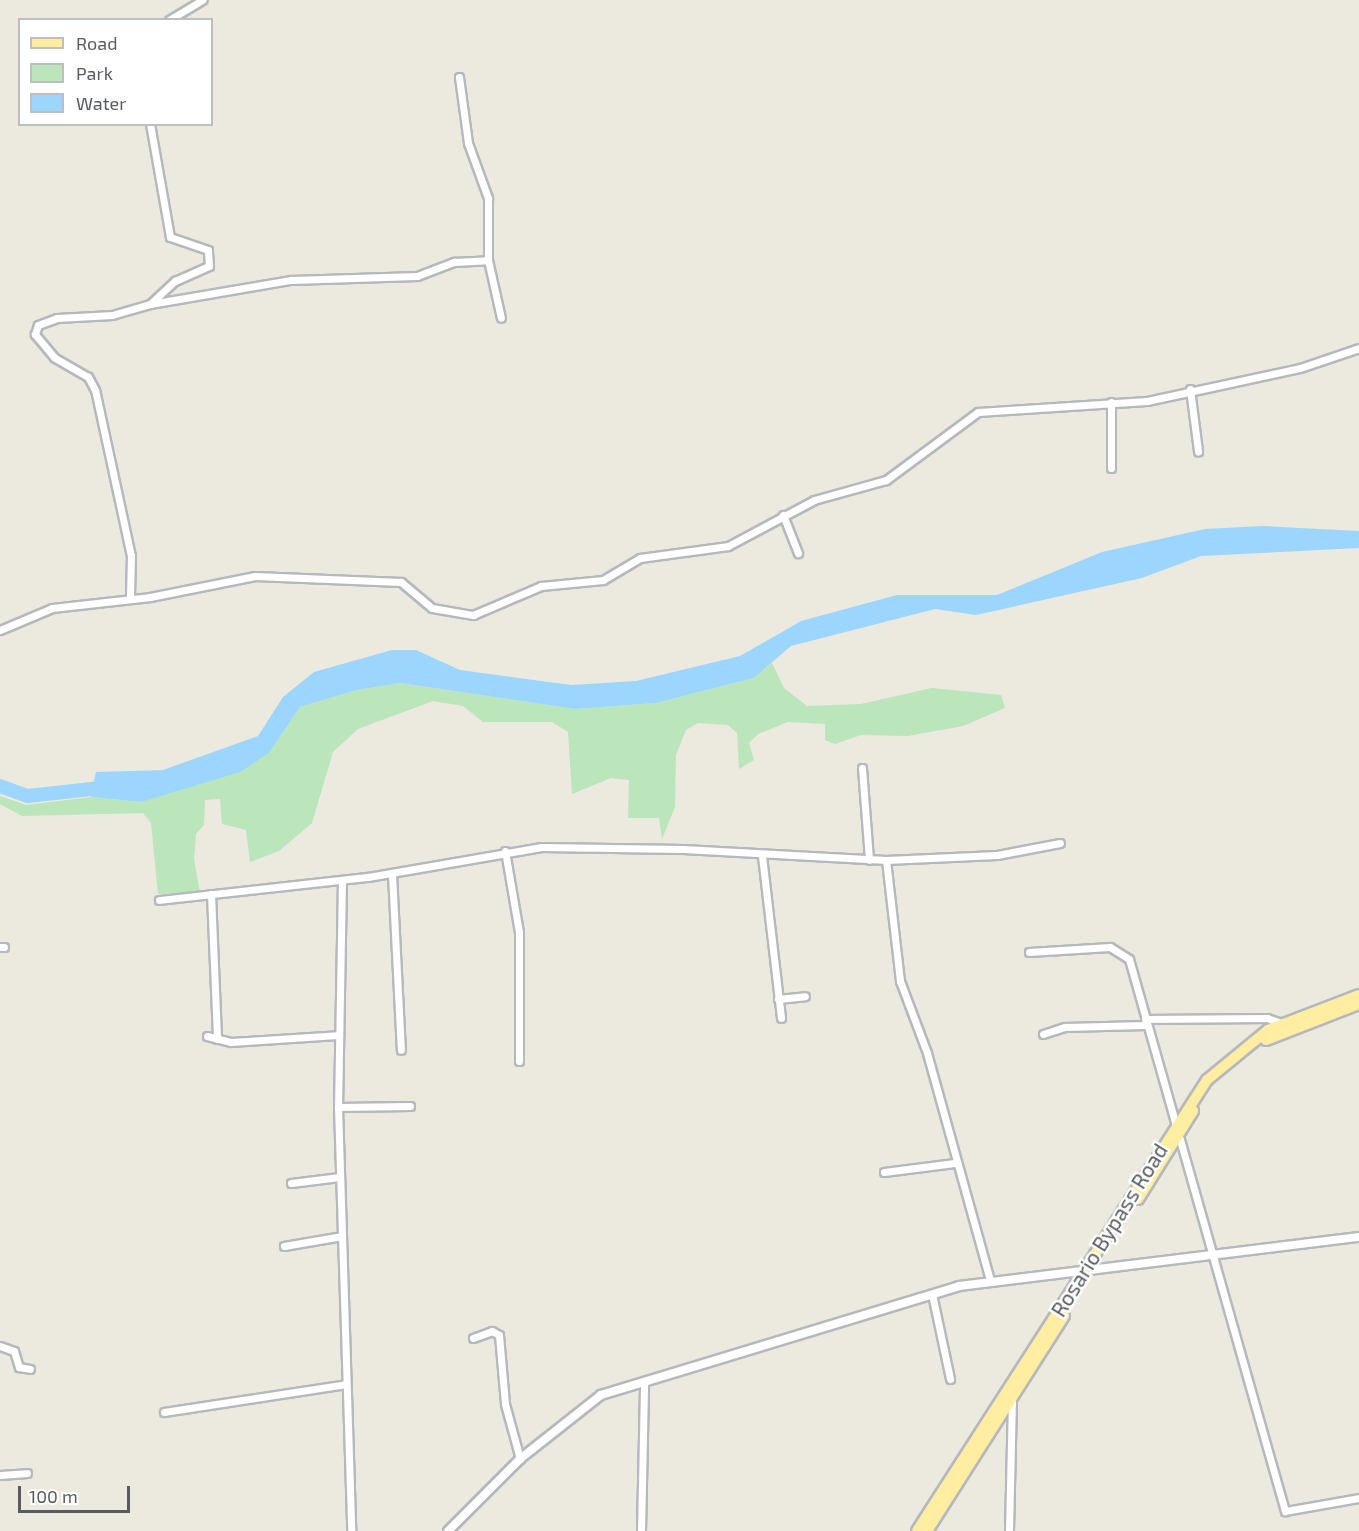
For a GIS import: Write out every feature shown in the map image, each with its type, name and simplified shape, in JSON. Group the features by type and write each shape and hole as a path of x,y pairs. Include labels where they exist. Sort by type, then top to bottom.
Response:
{"main road":[{"name":"Rosario Bypass Road","path":"917,1531 1175,1132 1224,1063 1281,1023 1359,995"},
{"name":"Rosario Bypass Road","path":"1175,1132 1215,1082 1252,1049 1296,1025 1359,1004"},
{"name":"Rosario Bypass Road","path":"927,1531 1012,1397 1091,1265"}],"street":[{"path":"172,18 202,0"},
{"path":"459,77 468,143 488,198 488,260 501,318"},
{"path":"150,126 170,237 208,250 211,262 163,288 150,304"},
{"path":"130,596 131,556 95,390 88,377 54,357 35,334 38,325 57,318 112,315 150,304 291,280 417,276 454,262 488,260"},
{"path":"0,630 52,608 255,576 398,582 432,608 461,617 541,586 603,580 640,558 716,550 814,500 886,480 978,412 1146,401 1190,389 1300,368 1359,348"},
{"path":"1190,389 1198,451"},
{"path":"1110,402 1111,468"},
{"path":"783,515 798,553"},
{"path":"862,768 869,860"},
{"path":"159,900 392,874 505,851 625,847 762,856 886,860 997,855 1060,843"},
{"path":"505,851 519,932 519,1061"},
{"path":"762,856 781,1018"},
{"path":"886,860 900,981 927,1053 954,1163 990,1280"},
{"path":"392,874 401,1050"},
{"path":"342,880 338,1107 351,1531"},
{"path":"212,894 216,1039"},
{"path":"1029,952 1120,949 1136,977 1145,1022 1175,1132 1285,1511 1359,1498"},
{"path":"778,999 805,996"},
{"path":"1043,1034 1054,1028 1145,1022 1267,1018 1281,1023"},
{"path":"207,1036 216,1039 338,1035"},
{"path":"338,1107 410,1106"},
{"path":"884,1172 954,1163"},
{"path":"291,1183 340,1177"},
{"path":"284,1246 342,1236"},
{"path":"448,1531 520,1459 587,1402 644,1382 932,1294 990,1280 1091,1265 1359,1237"},
{"path":"932,1294 950,1380"},
{"path":"473,1338 494,1331 499,1335 505,1404 520,1459"},
{"path":"0,1347 14,1351 19,1367 30,1370"},
{"path":"641,1531 644,1382"},
{"path":"164,1412 346,1384"},
{"path":"1009,1531 1012,1397"},
{"path":"0,1475 27,1473"}],"green space":[{"path":"772,663 784,688 807,706 861,704 932,688 1001,695 1005,708 963,726 908,736 861,735 835,744 825,740 825,724 788,722 758,734 749,743 754,760 739,769 737,733 728,725 698,723 686,730 676,755 675,807 662,839 659,818 628,818 629,780 611,778 572,794 568,732 552,722 483,722 463,706 433,701 358,729 333,752 312,823 279,851 250,862 246,830 222,824 220,799 205,800 204,825 196,834 194,859 200,893 158,894 151,823 143,813 22,816 0,804 0,796 26,805 91,797 141,802 269,753 300,707 357,690 400,683 575,709 656,703 754,678"}],"water":[{"path":"1262,526 1359,531 1359,548 1201,556 1142,578 976,615 935,609 791,646 754,678 656,703 575,709 400,683 357,690 300,707 269,753 240,772 141,802 91,797 96,772 163,770 258,736 283,697 314,672 392,650 416,650 460,670 571,685 636,681 740,656 801,621 897,595 997,595 1102,552 1205,529"}],"waterway":[{"path":"0,786 28,796 110,787"}]}
